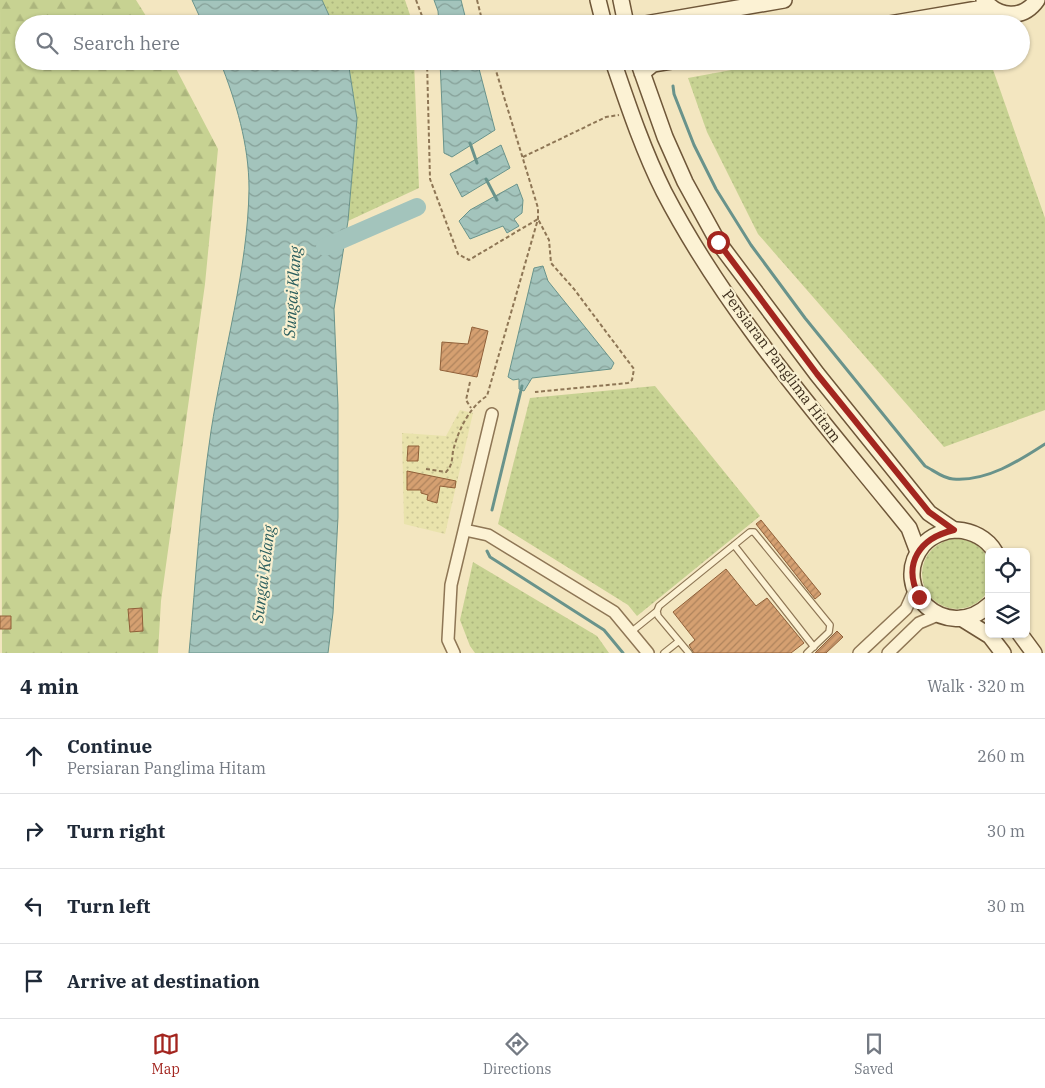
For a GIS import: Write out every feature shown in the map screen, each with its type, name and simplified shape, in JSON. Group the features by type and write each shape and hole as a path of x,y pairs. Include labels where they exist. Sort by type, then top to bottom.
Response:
{"main road":[{"path":"598,0 602,15"},
{"path":"621,0 627,15"},
{"path":"718,15 784,0"},
{"path":"931,15 986,3 1004,14 1016,15 1027,10 1037,0"},
{"name":"Persiaran Panglima Hitam","path":"616,70 631,114 664,191 701,256 737,312 909,528 918,552"},
{"name":"Persiaran Panglima Hitam","path":"641,70 665,137 685,182 718,242 817,374 929,512 954,530"},
{"path":"985,608 980,612 962,618 938,615 924,604 915,589 912,577 913,564 918,552 927,540 940,533 954,530 977,534 992,548"},
{"path":"962,618 990,636 1003,653"},
{"path":"1023,638 1034,653"}],"street":[{"path":"454,653 448,633 451,585 492,414"},
{"path":"465,530 488,535 614,612 648,653"},
{"path":"859,653 906,609 915,589"},
{"path":"888,653 919,623 938,615"}],"lane":[{"path":"631,632 657,611 659,606 750,532 758,535 830,625 829,632 807,653"},
{"path":"734,545 814,647"},
{"path":"657,611 689,653"},
{"path":"664,653 679,641"}],"path":[{"path":"416,0 422,15"},
{"path":"477,0 481,15"},
{"path":"426,70 430,179 458,254 469,260 538,219"},
{"path":"426,470 446,472 451,468 454,449 471,408 487,396 538,219 538,208 523,157 506,110 495,70"},
{"path":"523,157 606,117 631,114"},
{"path":"535,392 628,383 632,380 634,369 574,288 551,263 549,240 538,219"},
{"path":"470,382 466,400 471,408"}],"shaded area":[{"path":"460,410 473,413 445,534 404,524 402,433 446,436"}],"green space":[{"path":"0,0 136,0 145,15 15,15 15,70 177,70 218,149 205,284 161,601 158,653 2,653"},
{"path":"322,0 405,0 410,15 329,15"},
{"path":"349,70 414,70 419,188 348,221 357,119"},
{"path":"732,70 993,70 1045,218 1045,410 944,447 758,234 707,132 688,78"},
{"path":"655,386 760,516 637,616 628,605 498,524 530,398"},
{"path":"957,539 970,542 982,549 985,554 985,594 982,599 970,606 957,609 944,606 932,599 925,587 922,574 925,561 932,549 944,542"},
{"path":"473,562 597,636 609,653 475,653 470,646 460,620"}],"water":[{"path":"192,0 322,0 329,15 199,15"},
{"path":"434,0 461,0 465,15 438,15"},
{"path":"223,70 349,70 357,119 348,221 334,309 338,405 338,517 333,613 328,653 189,653 207,458 216,401 240,280 248,219 247,156 231,92"},
{"path":"440,70 479,70 495,130 452,157 444,153"},
{"path":"501,145 510,168 462,197 450,174"},
{"path":"517,184 523,200 522,213 514,219 519,226 507,233 503,226 470,239 459,221 470,210"},
{"path":"543,266 548,281 614,363 611,369 532,378 524,391 519,389 519,379 513,380 508,377 534,268"}],"building":[{"path":"472,327 488,331 477,377 440,370 442,342 468,344"},
{"path":"408,446 419,446 418,461 407,461"},
{"path":"407,471 456,481 455,488 440,486 437,503 427,500 428,495 421,493 421,490 407,490"},
{"path":"761,520 821,594 815,599 756,524"},
{"path":"726,569 756,606 767,598 804,643 791,653 694,653 689,645 695,640 673,612"},
{"path":"142,608 143,631 130,632 128,609"},
{"path":"0,616 11,616 11,629 0,629"},
{"path":"837,631 843,637 826,653 815,653"}],"waterway":[{"path":"673,86 674,94 694,145 716,189 751,245 805,318 925,466 950,479 978,477 1002,469 1045,444"},
{"path":"470,143 477,163"},
{"path":"486,179 497,200"},
{"path":"325,247 417,207"},
{"path":"492,510 522,386"},
{"path":"487,551 490,557 604,630 623,653"}],"route":[{"path":"718,242 817,374 929,512 954,530 940,533 927,540 918,552 913,564 912,577 919,597"}],"water label":[{"name":"Sungai Klang","path":"292,292"},
{"name":"Sungai Kelang","path":"263,574"}]}
